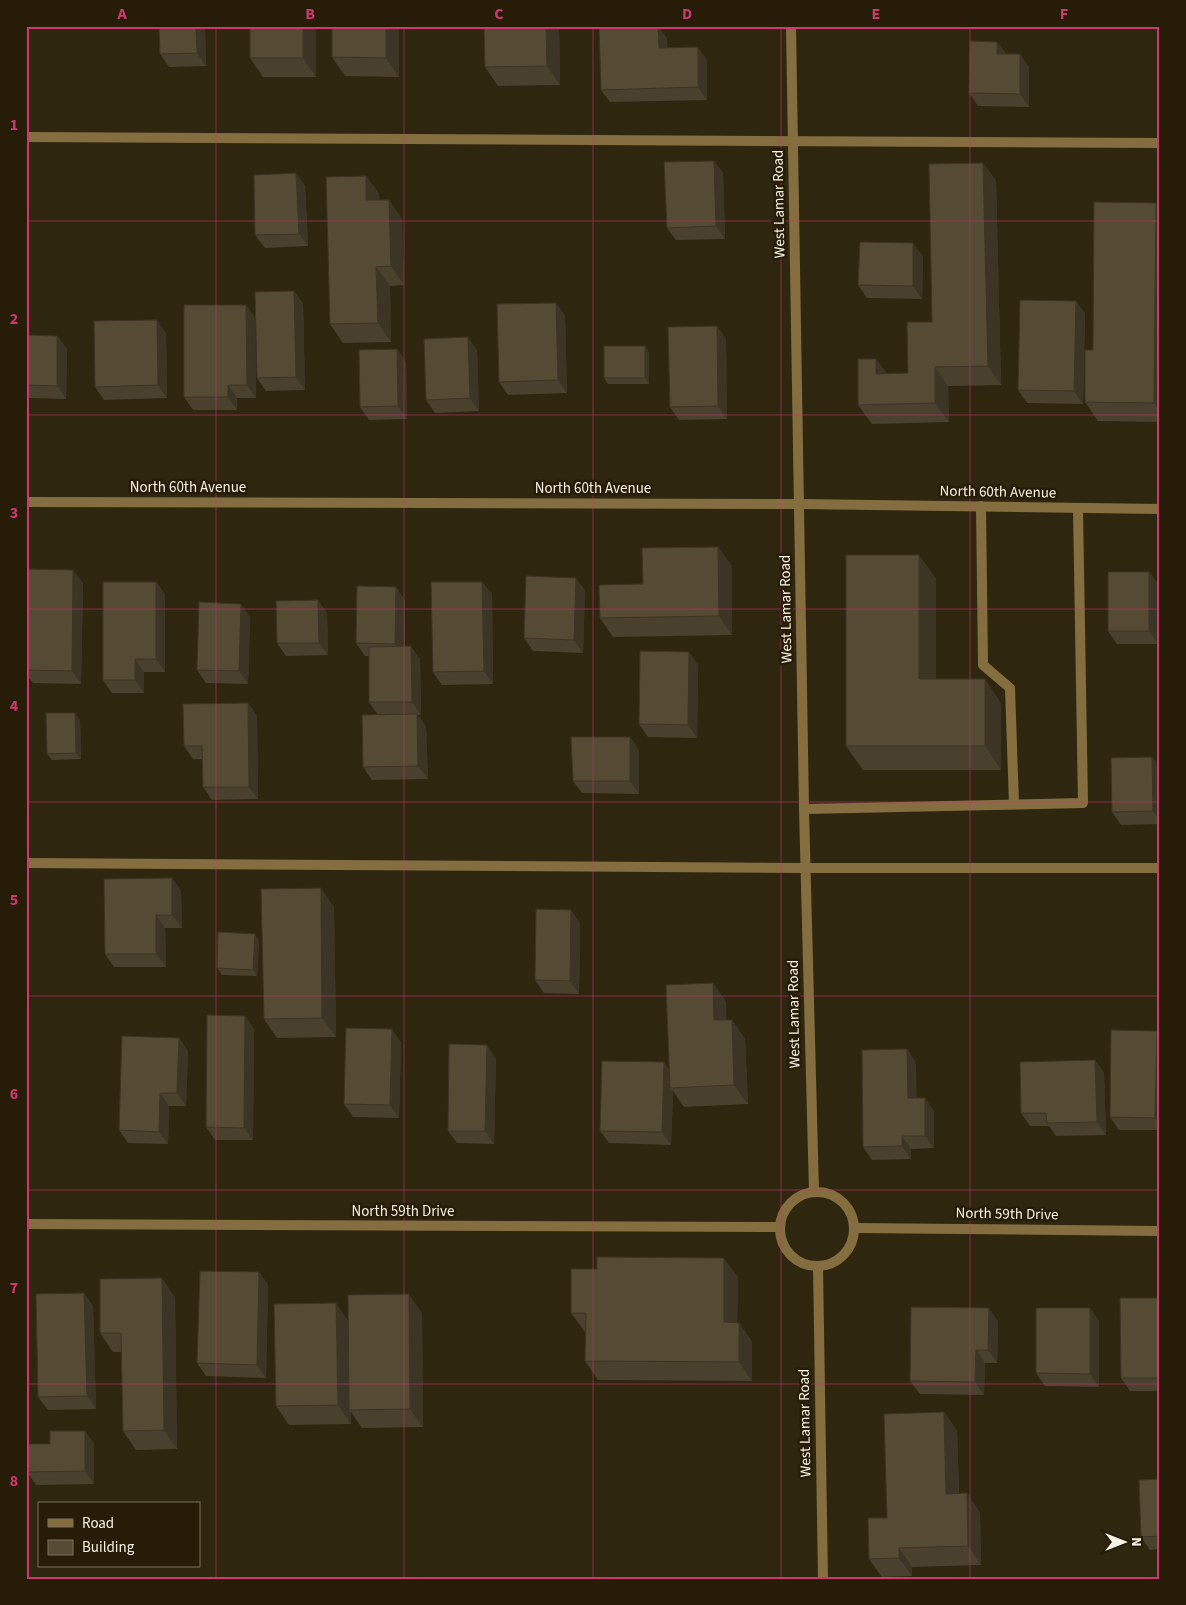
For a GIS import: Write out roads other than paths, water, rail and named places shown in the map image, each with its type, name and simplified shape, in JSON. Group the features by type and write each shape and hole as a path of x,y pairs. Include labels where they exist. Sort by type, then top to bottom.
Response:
{"street":[{"name":"West Lamar Road","path":"791,26 804,809 814,1192"},
{"path":"26,137 1160,143"},
{"name":"North 60th Avenue","path":"26,502 800,504 1160,509"},
{"path":"981,506 983,665 1010,688 1014,804"},
{"path":"804,809 1083,803 1078,508"},
{"path":"26,863 806,868 1160,868"},
{"path":"814,1192 824,1192 842,1202 853,1218 854,1228 852,1240 847,1250 839,1259 829,1264 818,1266 806,1265 794,1259 786,1250 781,1239 780,1227 781,1216 794,1199 803,1194 814,1192"},
{"name":"North 59th Drive","path":"26,1224 780,1227"},
{"name":"North 59th Drive","path":"854,1228 1160,1231"},
{"name":"West Lamar Road","path":"818,1266 823,1579"}]}
